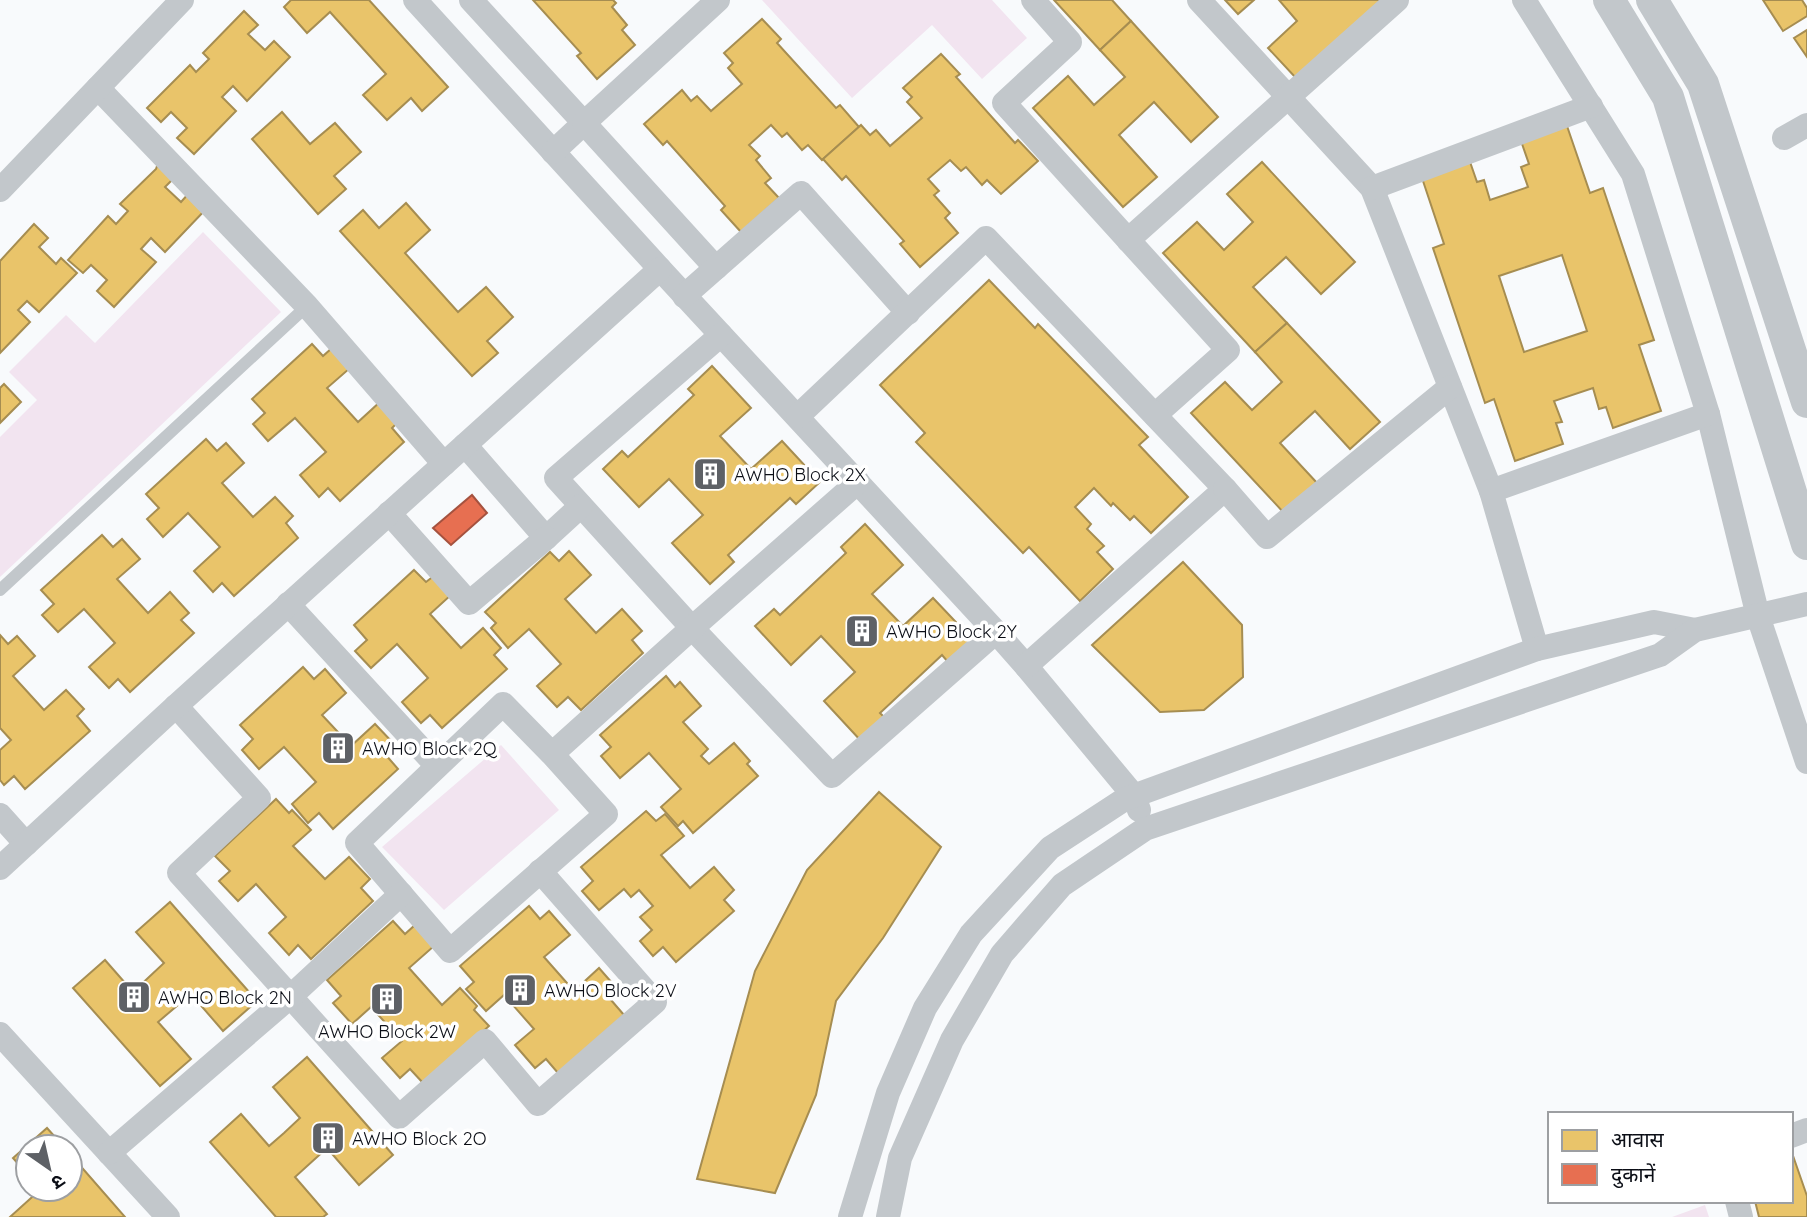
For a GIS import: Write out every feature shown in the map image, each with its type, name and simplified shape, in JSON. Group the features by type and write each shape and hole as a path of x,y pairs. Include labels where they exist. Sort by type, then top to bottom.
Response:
{"street":[{"path":"0,190 182,0"},
{"path":"471,0 716,268"},
{"path":"553,152 718,0"},
{"path":"1033,0 1070,42 1004,103 1228,350 1155,415"},
{"path":"1199,0 1372,188 1491,491 1537,649"},
{"path":"1128,240 1396,0"},
{"path":"1524,0 1633,174 1708,414 1758,616 1807,762"},
{"path":"1609,0 1668,97 1807,544"},
{"path":"1652,0 1703,84 1807,402"},
{"path":"424,3 660,270 798,416 1026,666 1135,796 1145,829"},
{"path":"99,88 307,306 444,464"},
{"path":"1372,188 1591,106"},
{"path":"1784,138 1807,125"},
{"path":"684,296 801,193 908,313"},
{"path":"798,416 986,238 1225,489 1267,537 1450,387"},
{"path":"0,868 288,604 660,270"},
{"path":"721,335 556,478 692,628 832,776 996,632"},
{"path":"1491,491 1708,414"},
{"path":"465,444 546,538"},
{"path":"552,754 858,482"},
{"path":"1026,666 1225,489"},
{"path":"389,513 469,603 581,506"},
{"path":"288,604 437,766"},
{"path":"888,1217 900,1158 953,1040 1002,954 1062,885 1145,829 1660,655 1695,630 1807,604"},
{"path":"850,1217 888,1093 925,1008 971,934 1050,848 1125,799 1537,649 1654,622 1695,630"},
{"path":"502,704 606,814 450,951 357,843 437,766 502,704"},
{"path":"176,706 259,798 179,873 398,1117 485,1041 538,1104 654,1002 540,871"},
{"path":"0,815 26,844"},
{"path":"109,1153 290,997 401,894"},
{"path":"0,1034 167,1217"}],"lane":[{"path":"0,590 307,306"}],"shaded area":[{"path":"762,0 992,0 1027,38 982,79 932,25 852,98"},
{"path":"203,232 281,312 0,577 0,437 37,400 9,372 66,315 95,343"},
{"path":"501,745 559,810 444,910 382,847"},
{"path":"1705,1205 1709,1217 1672,1217"}],"building: आवास":[{"path":"291,0 369,0 448,87 422,111 411,98 387,120 363,95 386,74 330,12 307,33 284,7"},
{"path":"533,0 613,0 616,3 612,7 627,25 622,30 635,45 597,79 577,56 581,53"},
{"path":"1054,0 1112,0 1131,21 1100,50"},
{"path":"1225,0 1254,0 1238,14"},
{"path":"1279,0 1383,0 1296,78 1268,48 1297,21"},
{"path":"1763,0 1802,0 1807,8 1807,16 1783,31"},
{"path":"244,11 258,25 248,34 265,50 274,41 290,57 247,101 233,86 222,97 236,111 194,154 177,138 187,128 171,112 161,122 147,108 190,65 196,72 209,59 203,53"},
{"path":"762,19 781,39 777,43 836,108 840,105 859,127 822,160 808,145 802,150 787,133 782,137 771,125 749,145 760,156 756,160 771,178 765,183 779,198 741,232 721,210 725,206 667,141 663,145 644,124 682,90 691,101 697,96 711,111 742,84 728,68 733,63 724,53"},
{"path":"1131,21 1218,117 1191,142 1154,102 1119,135 1157,177 1123,207 1033,108 1068,76 1094,105 1125,77 1100,50"},
{"path":"1807,30 1807,57 1794,38"},
{"path":"941,54 960,74 956,77 1015,143 1018,140 1038,161 1001,194 987,180 982,185 966,167 961,171 950,160 928,179 939,191 934,195 950,213 945,218 958,233 920,267 900,244 904,241 846,176 842,180 823,159 861,125 870,135 876,130 890,146 922,118 907,102 912,97 903,88"},
{"path":"282,112 310,144 335,123 361,152 334,176 346,189 318,214 252,139"},
{"path":"1567,126 1590,193 1603,188 1654,340 1639,345 1661,411 1613,428 1606,407 1599,409 1593,388 1554,401 1562,422 1556,423 1563,444 1515,461 1494,399 1485,403 1433,248 1444,244 1421,175 1469,159 1477,182 1484,180 1490,200 1528,187 1521,167 1529,164 1521,141","holes":["1562,255 1587,331 1524,352 1499,276"]},
{"path":"1262,162 1355,262 1321,294 1286,257 1253,287 1287,323 1255,352 1163,253 1197,222 1224,250 1253,222 1227,194"},
{"path":"158,163 174,178 165,187 181,202 190,192 207,208 165,252 151,238 141,249 156,262 114,307 97,291 107,280 91,265 83,273 68,260 108,216 116,224 128,211 120,204 156,169"},
{"path":"406,203 430,230 405,253 458,312 486,287 513,317 487,341 498,353 472,376 340,231 363,210 379,228"},
{"path":"34,224 48,238 39,247 56,264 61,258 77,273 39,312 27,301 18,310 30,322 0,353 0,261"},
{"path":"989,280 1035,328 1038,324 1148,437 1139,445 1188,497 1151,533 1134,516 1130,520 1113,503 1111,506 1094,488 1075,507 1091,524 1087,529 1104,546 1097,552 1113,569 1080,601 1029,547 1023,553 916,442 925,433 880,385"},
{"path":"1287,323 1380,422 1350,449 1315,411 1280,443 1318,484 1285,514 1191,413 1225,382 1252,410 1282,382 1255,352"},
{"path":"312,344 323,356 332,348 350,368 327,388 358,422 381,401 399,421 392,428 404,442 340,501 328,488 319,497 300,475 326,452 295,418 268,441 253,424 265,413 252,399"},
{"name":"AWHO Block 2X","path":"712,366 751,408 720,436 751,469 782,441 820,482 796,504 790,498 728,555 734,562 710,584 672,543 703,515 669,479 639,507 603,469 622,451 628,457 694,395 688,389"},
{"path":"4,384 21,402 0,423 0,388"},
{"path":"206,439 217,451 226,443 244,463 222,483 253,517 275,497 293,516 286,523 298,538 234,596 222,583 213,592 194,571 220,547 188,513 163,537 147,519 159,508 146,494"},
{"name":"AWHO Block 2Y","path":"865,524 903,565 872,594 903,626 933,598 972,639 948,662 942,655 880,713 886,719 862,742 824,701 855,672 821,636 791,665 755,626 774,609 780,615 846,553 841,547"},
{"path":"102,535 113,547 122,539 140,559 117,579 148,613 170,592 189,613 181,620 194,633 130,692 118,679 109,688 89,667 115,643 84,609 58,632 42,615 54,604 41,590"},
{"path":"569,551 591,575 565,599 596,633 622,609 642,631 632,640 643,653 581,710 568,697 557,707 537,686 561,664 529,629 508,648 491,628 496,623 485,612 550,552 559,561"},
{"path":"1183,562 1242,625 1243,677 1204,710 1160,712 1092,645"},
{"path":"414,570 426,582 435,575 452,594 430,614 461,648 483,628 501,648 494,655 507,669 442,728 430,715 421,723 402,702 428,678 397,644 371,668 355,651 367,640 354,625"},
{"path":"0,635 8,644 17,636 35,656 13,676 44,710 66,690 84,709 77,716 90,731 25,789 14,776 4,785 0,780 0,750 11,740 0,728"},
{"name":"AWHO Block 2Q","path":"303,667 314,679 325,669 346,693 322,715 351,746 375,724 395,745 385,754 398,769 333,829 319,813 308,823 292,804 316,782 284,747 259,769 242,750 253,739 240,725"},
{"path":"666,676 675,687 680,682 701,706 683,722 708,749 701,756 709,764 734,743 750,761 747,764 758,776 693,833 683,821 678,826 661,807 681,789 649,753 620,778 601,756 611,747 600,735"},
{"path":"879,792 941,847 883,938 836,1001 816,1095 775,1193 697,1179 755,971 807,870"},
{"path":"276,799 289,813 292,810 311,830 293,846 325,879 349,857 370,879 361,888 373,901 311,959 298,945 289,955 269,933 286,917 256,884 238,901 219,881 230,871 215,856"},
{"path":"646,811 656,821 665,814 684,836 661,855 690,888 714,867 734,890 724,900 734,911 676,962 663,947 653,956 640,941 652,930 640,917 653,906 639,890 631,897 624,889 599,910 582,891 593,881 581,867"},
{"name":"AWHO Block 2N","path":"170,902 257,1001 223,1031 191,994 158,1022 191,1059 160,1086 73,988 105,960 133,992 164,963 136,932"},
{"name":"AWHO Block 2V","path":"529,906 540,919 549,911 570,935 544,957 574,991 599,968 620,992 611,1000 624,1015 558,1073 546,1059 535,1068 515,1045 534,1029 504,995 486,1011 466,989 474,982 460,966"},
{"name":"AWHO Block 2W","path":"393,921 405,934 415,925 434,946 409,968 442,1005 460,988 477,1006 474,1010 489,1026 424,1084 410,1069 400,1078 382,1058 402,1041 371,1007 352,1024 333,1003 341,996 327,980"},
{"name":"AWHO Block 2O","path":"307,1057 393,1155 359,1185 327,1148 295,1177 327,1214 323,1217 276,1217 210,1142 241,1114 269,1146 284,1133 300,1118 273,1087"},
{"path":"1793,1156 1807,1196 1807,1217 1759,1217 1756,1203 1793,1203"},
{"path":"84,1170 125,1217 10,1217 26,1203 84,1203"}],"building: दुकानें":[{"path":"472,495 487,513 451,545 433,528"}],"place":[{"name":"AWHO Block 2X","path":"710,474"},
{"name":"AWHO Block 2Y","path":"862,631"},
{"name":"AWHO Block 2Q","path":"338,748"},
{"name":"AWHO Block 2V","path":"520,990"},
{"name":"AWHO Block 2N","path":"134,997"},
{"name":"AWHO Block 2W","path":"387,999"},
{"name":"AWHO Block 2O","path":"328,1138"}]}
